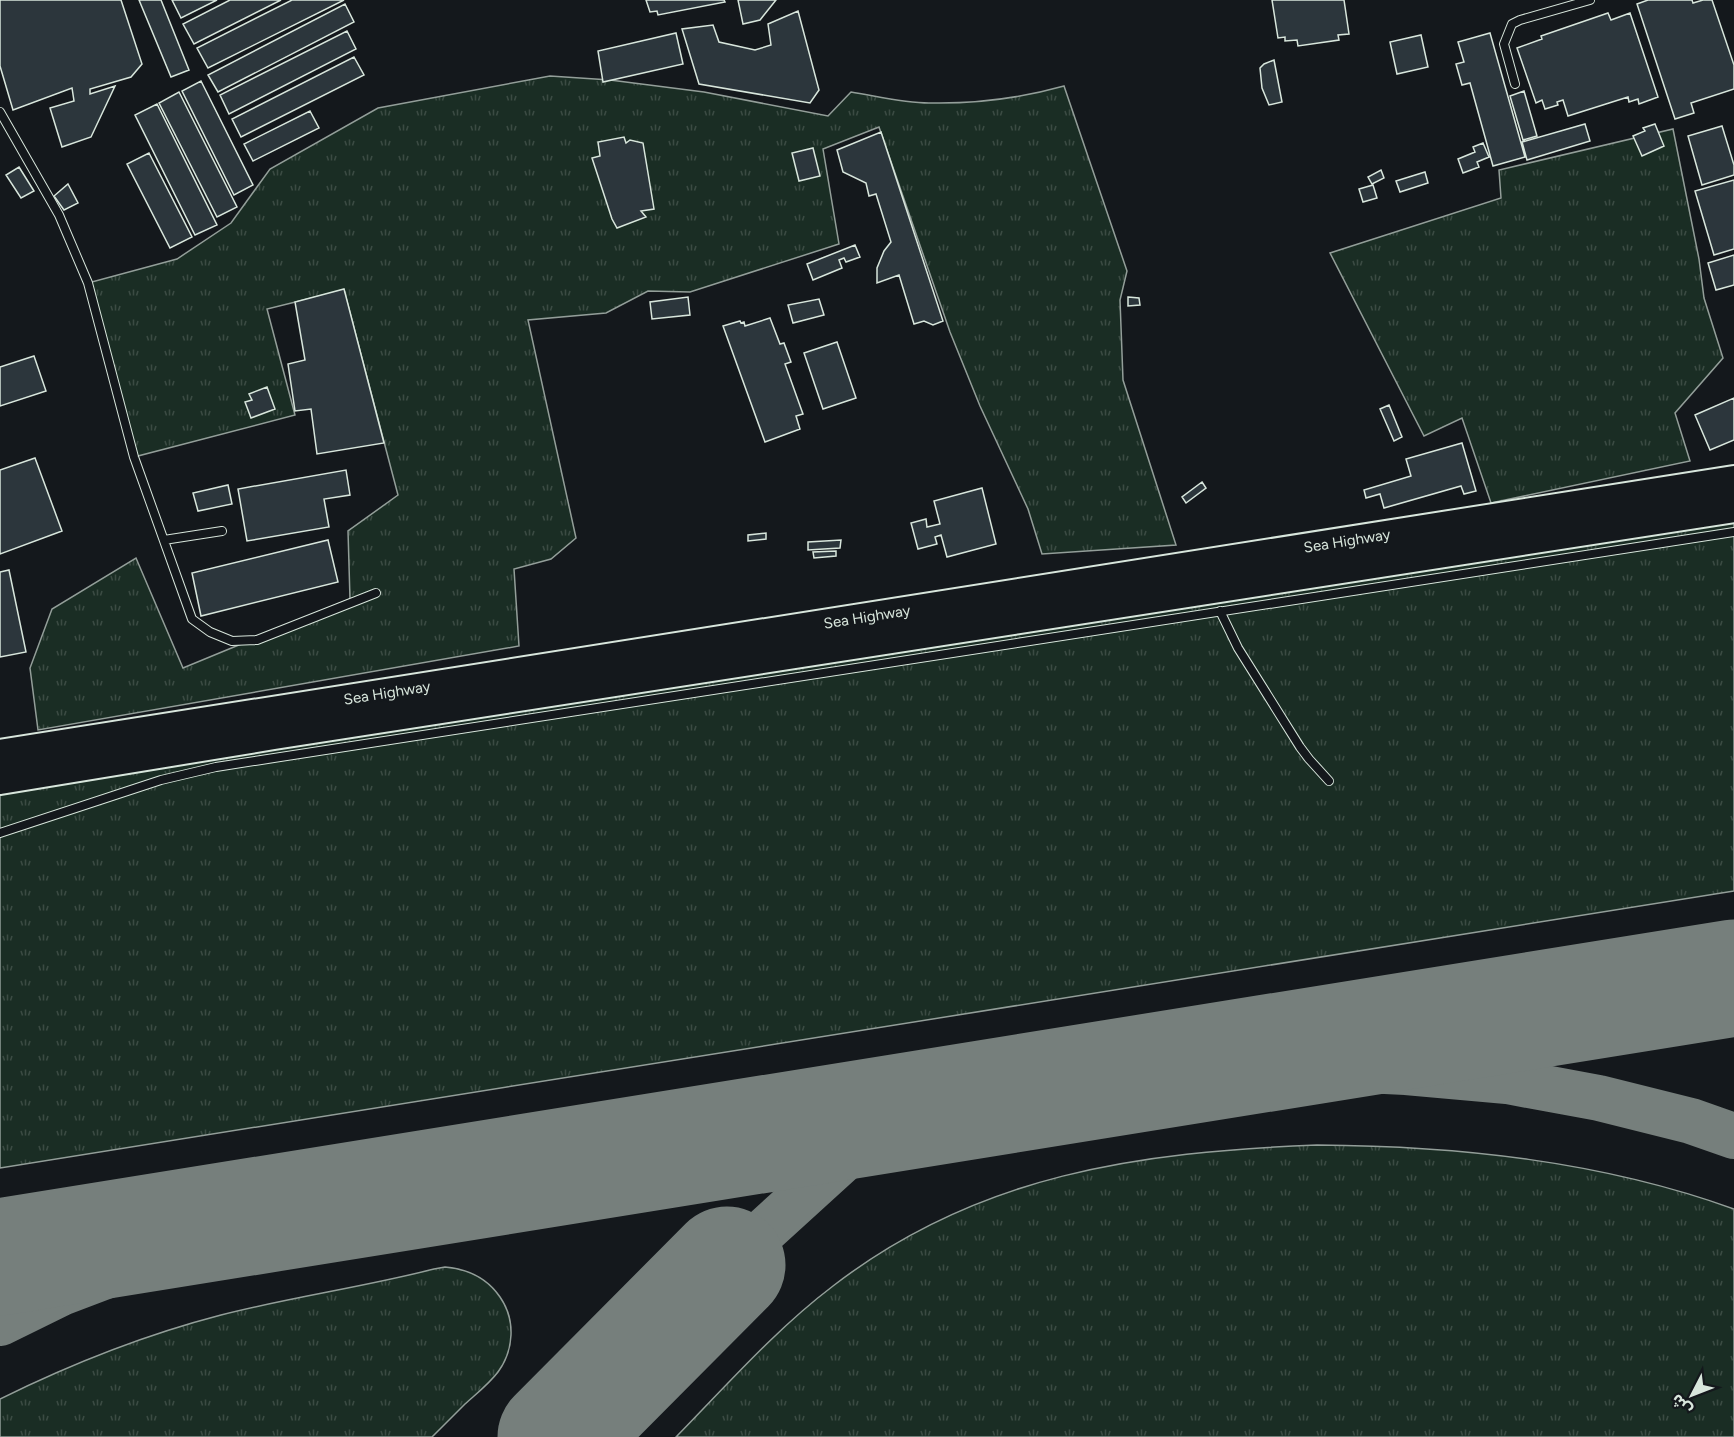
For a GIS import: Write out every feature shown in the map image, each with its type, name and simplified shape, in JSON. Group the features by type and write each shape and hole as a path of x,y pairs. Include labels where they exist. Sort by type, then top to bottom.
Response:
{"highway":[{"name":"Sea Highway","path":"0,754 1734,480"},
{"name":"Sea Highway","path":"0,780 274,735 1734,508"}],"lane":[{"path":"1515,84 1504,44 1512,24 1590,0"},
{"path":"0,112 59,214 88,283 134,457 192,619 210,632 232,642 257,640 376,593"},
{"path":"164,540 222,531"},
{"path":"0,833 161,780 216,767 1734,532"},
{"path":"1220,611 1238,648 1300,747 1329,782"}],"green space":[{"path":"550,76 610,80 704,92 828,116 851,92 910,102 946,103 997,99 1064,86 1127,271 1120,300 1123,380 1176,545 1042,554 1028,509 980,406 950,332 879,127 823,149 839,244 690,292 648,291 606,313 528,320 576,538 551,559 514,569 519,646 38,730 30,668 52,609 136,558 183,668 350,599 348,531 398,495 344,290 267,309 295,415 134,457 88,283 177,259 231,223 270,169 378,108"},
{"path":"1673,129 1699,259 1704,298 1723,358 1675,413 1690,461 1491,503 1462,418 1424,436 1330,253 1501,198 1499,170"},
{"path":"1734,506 1734,891 0,1168 0,780"},
{"path":"1317,1145 1423,1149 1528,1159 1633,1179 1734,1209 1734,1437 676,1437 752,1359 812,1303 888,1248 945,1218 1003,1194 1063,1176 1124,1163 1251,1148"},
{"path":"445,1267 476,1276 495,1290 509,1315 511,1335 507,1354 498,1372 432,1437 0,1437 0,1399 108,1351 221,1315"}],"building":[{"path":"0,0 121,0 142,64 131,77 90,89 90,94 115,86 91,137 62,147 50,108 74,101 72,88 13,110 0,66"},
{"path":"139,0 161,0 189,70 171,77"},
{"path":"172,0 217,0 181,18"},
{"path":"230,0 281,0 194,44 183,24"},
{"path":"292,0 344,0 208,68 197,48"},
{"path":"646,0 724,0 725,2 658,15 657,11 650,12"},
{"path":"738,0 776,0 760,20 743,24"},
{"path":"1272,0 1344,0 1349,34 1338,35 1339,40 1298,46 1297,40 1285,41 1285,37 1278,38"},
{"path":"1648,0 1692,0 1693,3 1712,0 1734,65 1734,89 1691,103 1694,113 1675,119 1637,4"},
{"path":"345,4 354,22 218,92 208,75"},
{"path":"798,11 819,90 810,103 699,84 682,29 713,25 719,42 755,50 771,45 768,24"},
{"path":"1608,13 1611,20 1630,13 1658,97 1639,104 1638,99 1629,102 1628,97 1568,116 1563,100 1557,102 1558,105 1545,109 1542,100 1536,103 1517,48 1542,39 1541,36"},
{"path":"347,31 356,49 229,114 220,95"},
{"path":"676,33 683,64 603,82 598,51"},
{"path":"1490,33 1525,157 1493,166 1470,83 1462,85 1456,64 1464,62 1458,42"},
{"path":"1421,35 1428,67 1397,74 1390,42"},
{"path":"354,57 364,75 241,137 232,119"},
{"path":"1274,60 1282,102 1269,105 1262,88 1260,68"},
{"path":"201,81 253,185 234,195 182,91"},
{"path":"1524,91 1537,136 1523,140 1510,96"},
{"path":"179,92 237,207 217,217 159,103"},
{"path":"157,104 217,225 195,235 135,115"},
{"path":"310,111 319,128 253,161 244,144"},
{"path":"1585,124 1590,141 1527,160 1522,142"},
{"path":"1655,124 1664,146 1642,156 1633,136 1645,131 1643,128"},
{"path":"1722,126 1734,165 1734,175 1702,185 1688,136"},
{"path":"881,132 943,321 933,325 924,321 914,324 899,275 877,283 877,268 884,251 891,242 876,194 869,196 866,183 843,172 837,150"},
{"path":"624,137 626,143 630,140 643,143 654,209 641,211 646,217 617,228 592,158 600,156 598,142"},
{"path":"1483,143 1489,157 1477,162 1479,167 1463,173 1458,159 1475,152 1473,147"},
{"path":"813,148 820,176 799,181 792,153"},
{"path":"149,153 192,237 170,248 127,164"},
{"path":"19,167 34,191 21,198 6,175"},
{"path":"1381,170 1384,178 1372,184 1368,177"},
{"path":"1425,172 1428,183 1400,192 1396,181"},
{"path":"1734,180 1734,249 1714,255 1695,191"},
{"path":"68,184 78,203 64,210 54,196"},
{"path":"1373,185 1377,198 1363,202 1359,189"},
{"path":"855,245 860,257 846,262 844,258 839,260 842,268 813,280 807,264"},
{"path":"1734,255 1734,285 1716,290 1708,263"},
{"path":"344,289 384,443 317,454 311,409 295,411 288,364 305,360 295,302"},
{"path":"688,297 690,315 652,319 650,302"},
{"path":"1128,297 1139,298 1140,305 1128,306"},
{"path":"819,299 824,315 793,323 788,305"},
{"path":"770,318 780,344 784,343 791,362 785,364 803,414 796,416 800,429 765,442 723,326 740,321 744,322 745,326"},
{"path":"837,342 856,398 823,409 804,353"},
{"path":"34,356 46,391 0,406 0,367"},
{"path":"267,387 275,409 251,418 245,402 252,400 249,394"},
{"path":"1734,398 1734,440 1710,450 1695,415"},
{"path":"1389,405 1402,437 1394,441 1380,409"},
{"path":"1462,443 1476,491 1464,494 1461,486 1384,508 1380,494 1366,498 1364,490 1411,476 1406,459"},
{"path":"35,458 62,531 0,554 0,470"},
{"path":"346,470 350,495 324,499 329,527 247,541 238,489"},
{"path":"1202,482 1206,488 1186,503 1182,497"},
{"path":"228,485 232,504 198,511 193,493"},
{"path":"982,488 996,544 947,557 941,535 935,537 937,544 918,549 911,523 926,519 927,527 940,524 934,501"},
{"path":"766,533 766,539 748,541 748,535"},
{"path":"328,540 338,582 201,616 192,573"},
{"path":"841,540 840,548 808,550 808,542"},
{"path":"836,551 836,556 814,558 813,552"},
{"path":"9,570 26,652 0,657 0,572"}],"taxiway":[{"path":"1063,1086 1132,1086 1303,1067 1406,1072 1507,1081 1599,1098 1691,1121 1734,1136"},
{"path":"727,1265 894,1113"},
{"path":"0,1323 61,1293 161,1255 299,1209"}],"runway":[{"path":"0,1257 1734,978"},
{"path":"556,1437 727,1265"}]}
